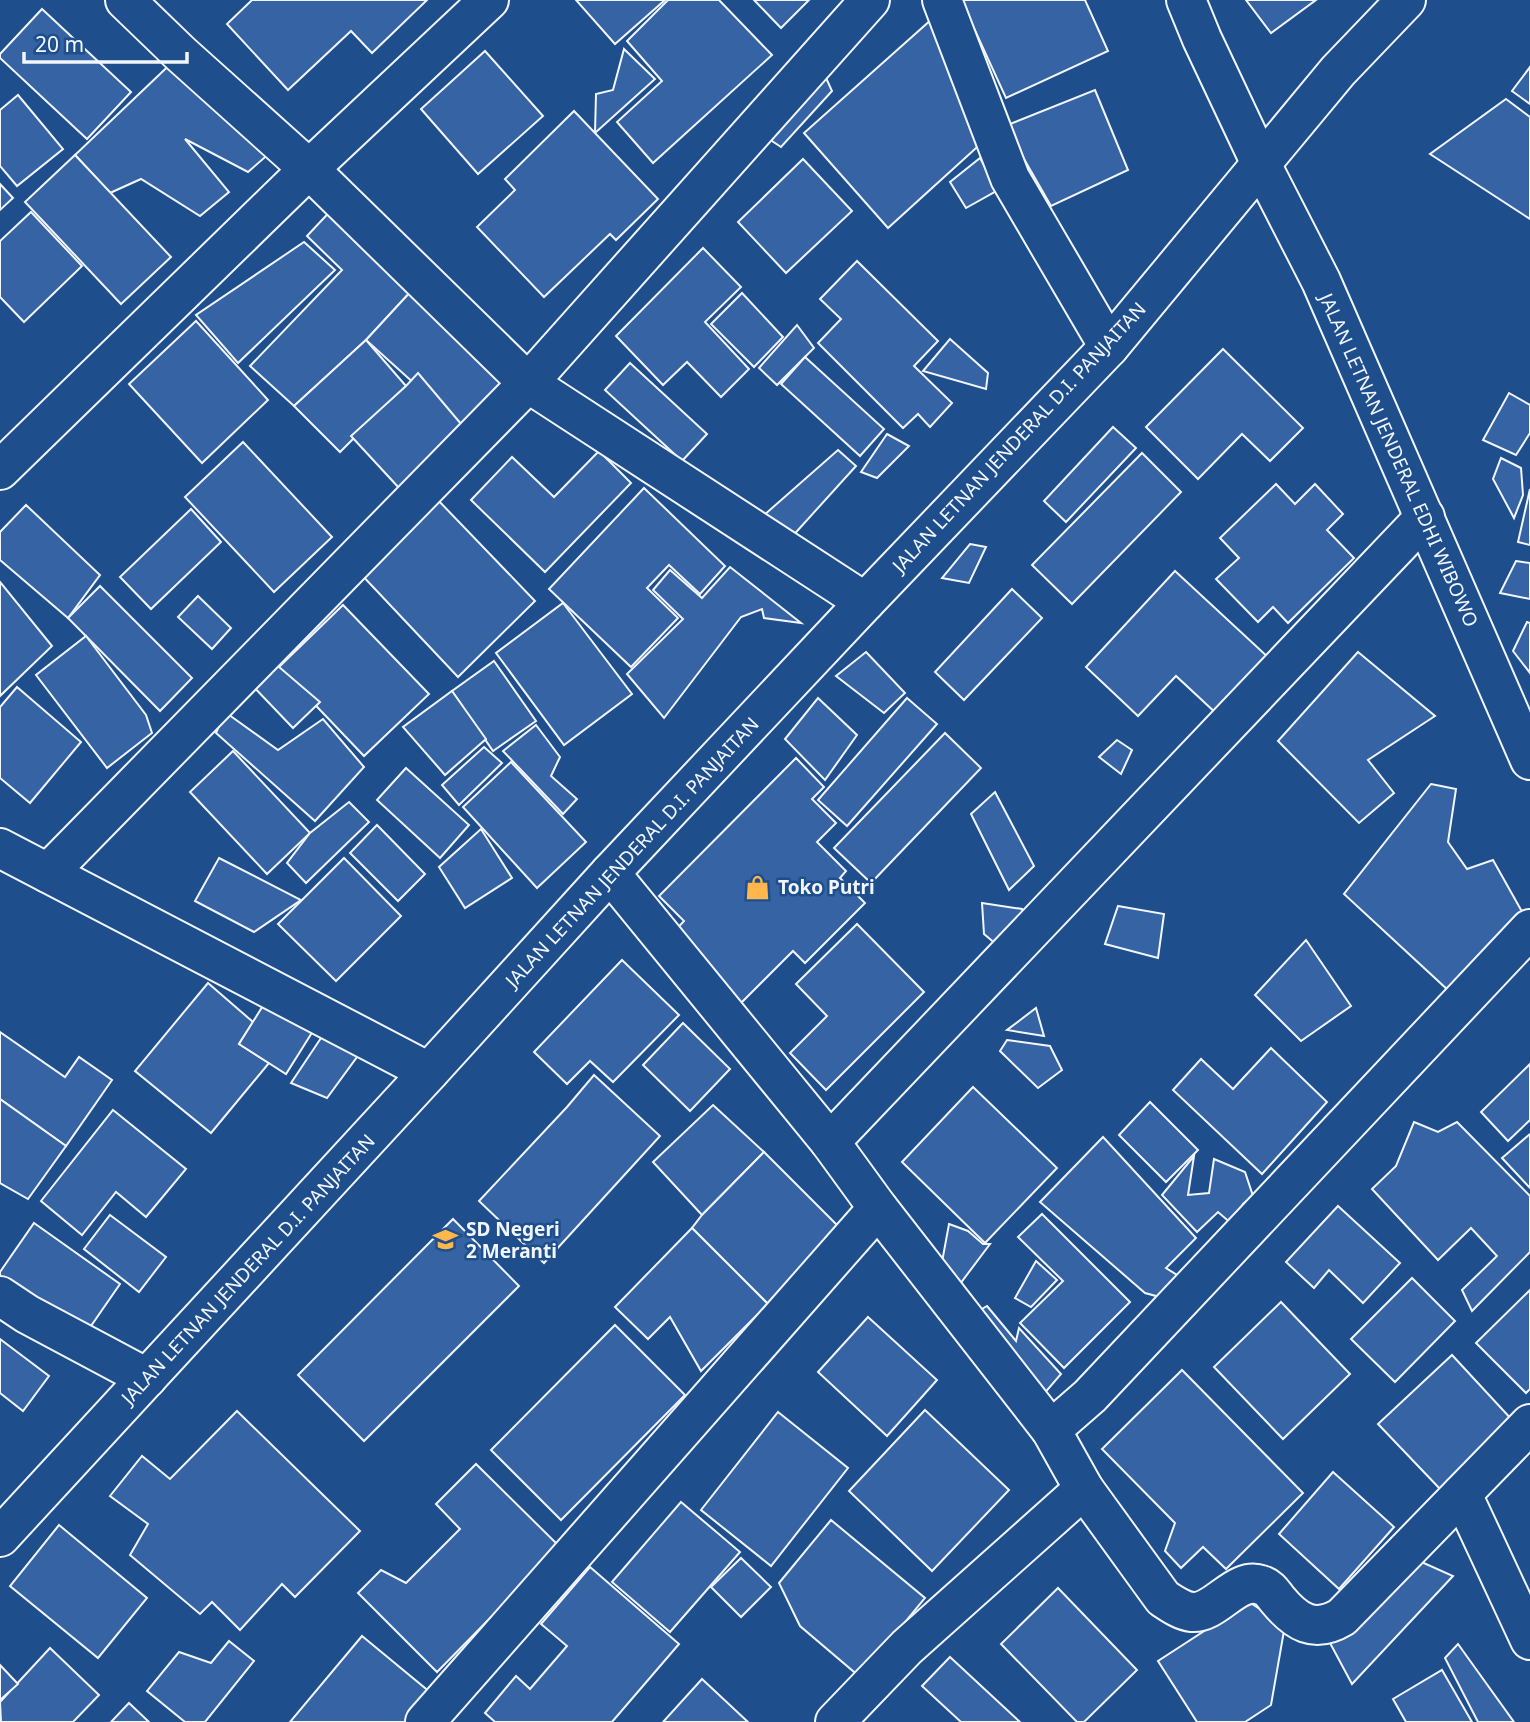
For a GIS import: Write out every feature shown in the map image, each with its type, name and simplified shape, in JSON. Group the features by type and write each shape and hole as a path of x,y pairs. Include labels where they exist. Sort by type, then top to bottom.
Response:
{"street":[{"path":"125,0 309,169 528,383 865,602"},
{"path":"0,470 309,169 489,0"},
{"path":"48,873 528,383 870,0"},
{"path":"942,0 1010,178 1109,347"},
{"name":"JALAN LETNAN JENDERAL EDHI WIBOWO","path":"1185,0 1261,164 1321,281 1530,760"},
{"name":"JALAN LETNAN JENDERAL D.I. PANJAITAN","path":"0,1538 610,873 1109,347 1338,71 1406,0"},
{"path":"830,1142 1425,517"},
{"path":"0,848 429,1072"},
{"path":"610,873 830,1142 1051,1430 1084,1489 1163,1598 1176,1606 1193,1612 1207,1609 1233,1591 1253,1583 1269,1589 1301,1622 1311,1625 1332,1623 1342,1617 1530,1424"},
{"path":"1051,1430 1090,1396 1530,929"},
{"path":"425,1722 878,1208"},
{"path":"0,1296 27,1314 148,1378"},
{"path":"835,1722 907,1647 1084,1489"},
{"path":"1462,1494 1530,1640"}],"building":[{"path":"252,0 427,0 372,53 351,31 288,90 227,24"},
{"path":"576,0 665,0 615,44"},
{"path":"668,0 719,0 772,55 653,163 617,122 662,81 627,41"},
{"path":"754,0 809,0 781,28"},
{"path":"961,0 1085,0 1108,51 1006,98"},
{"path":"1246,0 1316,0 1271,33"},
{"path":"42,9 131,92 87,139 0,58 0,54"},
{"path":"932,19 986,139 888,228 804,133"},
{"path":"624,49 655,79 595,133 596,94 613,90"},
{"path":"485,51 543,116 478,174 421,109"},
{"path":"181,54 272,151 248,172 185,139 229,192 200,216 141,179 110,193 75,155"},
{"path":"1530,67 1530,104 1512,91"},
{"path":"822,69 832,91 781,147 760,133"},
{"path":"1095,90 1128,170 1051,206 1005,126"},
{"path":"18,95 63,149 17,186 0,166 0,110"},
{"path":"1506,99 1530,117 1530,219 1430,154"},
{"path":"574,111 658,199 616,240 610,234 544,297 477,227 515,190 505,179"},
{"path":"75,155 171,257 121,304 25,202"},
{"path":"980,158 998,190 966,208 950,182"},
{"path":"803,159 852,211 786,273 738,222"},
{"path":"0,184 13,198 0,210"},
{"path":"337,204 414,288 366,340 294,406 250,366 342,270 307,236"},
{"path":"31,212 82,266 24,322 0,297 0,241"},
{"path":"304,242 335,270 238,363 196,315"},
{"path":"703,248 741,287 705,322 749,369 721,397 687,362 663,385 616,336"},
{"path":"857,261 938,341 914,366 952,403 930,427 918,414 903,428 818,343 841,319 820,299"},
{"path":"414,288 514,380 467,431 366,340"},
{"path":"742,293 783,337 754,367 711,324"},
{"path":"196,321 268,400 202,463 129,384"},
{"path":"797,325 814,348 777,385 759,368"},
{"path":"950,339 988,373 986,389 923,371"},
{"path":"366,340 406,386 340,452 294,406"},
{"path":"1223,349 1303,428 1270,461 1242,434 1198,479 1146,427"},
{"path":"805,357 884,429 860,456 781,384"},
{"path":"630,363 707,434 682,461 605,390"},
{"path":"418,373 467,431 400,489 351,436"},
{"path":"1509,393 1530,405 1530,433 1516,455 1483,440"},
{"path":"1113,427 1136,448 1066,522 1044,501"},
{"path":"887,434 909,446 877,478 861,472"},
{"path":"243,442 332,537 274,592 185,497"},
{"path":"838,450 856,466 789,540 763,516"},
{"path":"599,451 631,483 545,572 471,500 512,457 554,497"},
{"path":"1142,453 1181,492 1072,604 1032,565"},
{"path":"1501,458 1521,468 1523,495 1514,518 1493,479"},
{"path":"1276,484 1295,504 1315,484 1343,514 1327,530 1354,558 1288,623 1273,607 1258,622 1216,579 1239,558 1220,538"},
{"path":"644,488 725,566 700,594 669,565 647,588 678,618 631,667 549,589"},
{"path":"1530,489 1530,545 1518,542"},
{"path":"435,497 535,601 458,677 358,571"},
{"path":"26,505 100,575 68,618 0,560 0,532"},
{"path":"191,509 221,542 151,609 120,577"},
{"path":"970,544 986,547 969,583 942,578"},
{"path":"1516,561 1530,563 1530,599 1500,593"},
{"path":"730,567 801,623 764,618 762,609 741,617 664,718 627,674 683,619 653,590 670,570 702,598"},
{"path":"1175,571 1270,659 1218,715 1176,676 1138,716 1086,667"},
{"path":"0,582 52,646 0,696"},
{"path":"100,586 192,678 160,711 68,618"},
{"path":"1012,589 1042,618 964,700 935,672"},
{"path":"198,596 231,628 212,649 178,617"},
{"path":"563,603 632,694 564,745 496,653"},
{"path":"343,605 429,694 364,756 279,667"},
{"path":"1527,622 1530,623 1530,673 1513,651"},
{"path":"86,636 146,715 152,733 107,768 36,675"},
{"path":"866,652 905,693 884,713 836,676"},
{"path":"1358,652 1435,716 1368,760 1394,793 1359,823 1278,741"},
{"path":"275,655 279,667 320,702 293,728 248,681"},
{"path":"494,661 536,721 493,751 452,691"},
{"path":"17,687 81,742 30,803 0,778 0,707"},
{"path":"452,691 486,739 445,775 403,727"},
{"path":"818,698 857,735 825,780 785,739"},
{"path":"907,698 937,724 847,826 818,800"},
{"path":"225,712 278,750 323,719 364,767 315,821 216,733"},
{"path":"536,725 560,757 551,776 577,799 563,814 503,751"},
{"path":"945,733 981,768 871,883 834,848"},
{"path":"1117,740 1132,750 1121,774 1099,757"},
{"path":"484,747 502,763 459,805 442,785"},
{"path":"233,751 310,833 267,874 190,792"},
{"name":"Toko Putri","path":"796,758 824,787 812,799 836,823 817,842 846,871 840,878 865,903 805,963 793,951 738,1006 670,936 684,921 659,896"},
{"path":"511,762 586,842 537,888 463,807"},
{"path":"406,768 469,825 440,858 377,800"},
{"path":"1431,784 1456,789 1448,842 1467,869 1493,860 1525,917 1449,991 1344,894"},
{"path":"995,792 1034,866 1009,890 971,814"},
{"path":"349,802 369,822 306,883 287,863 310,833"},
{"path":"377,825 425,874 398,901 350,853"},
{"path":"481,829 512,878 465,908 439,867"},
{"path":"219,858 301,900 254,932 195,901"},
{"path":"344,858 401,916 336,981 278,924"},
{"path":"982,903 1022,909 1029,930 1003,950 984,934"},
{"path":"1118,906 1164,914 1158,958 1105,944"},
{"path":"857,924 924,992 826,1090 790,1053 827,1016 796,984"},
{"path":"1306,940 1351,1006 1301,1041 1255,995"},
{"path":"622,960 679,1015 613,1082 590,1061 567,1084 534,1052"},
{"path":"208,983 253,1022 239,1044 269,1063 211,1133 135,1071"},
{"path":"271,993 318,1023 286,1074 239,1044"},
{"path":"1036,1008 1044,1036 1007,1030"},
{"path":"683,1023 730,1069 690,1111 643,1065"},
{"path":"329,1026 365,1046 327,1098 291,1083"},
{"path":"0,1032 65,1077 79,1057 112,1080 66,1146 0,1099"},
{"path":"1007,1040 1050,1046 1062,1070 1038,1088 1000,1051"},
{"path":"1271,1048 1327,1102 1262,1174 1173,1090 1201,1059 1233,1089"},
{"path":"1530,1064 1530,1120 1508,1141 1481,1112"},
{"path":"594,1075 660,1136 544,1263 479,1201"},
{"path":"973,1087 1057,1168 985,1243 902,1162"},
{"path":"0,1099 66,1146 28,1199 0,1183"},
{"path":"1150,1102 1198,1150 1166,1182 1119,1135"},
{"path":"713,1105 764,1152 702,1215 653,1162"},
{"path":"113,1110 186,1169 146,1217 116,1192 82,1235 41,1201"},
{"path":"1414,1122 1438,1132 1457,1122 1530,1196 1530,1252 1472,1311 1462,1290 1497,1256 1471,1228 1438,1260 1372,1189 1396,1166"},
{"path":"1530,1134 1530,1188 1502,1158"},
{"path":"1103,1137 1196,1238 1166,1268 1185,1280 1171,1300 1145,1293 1040,1202"},
{"path":"764,1152 842,1230 768,1304 692,1228"},
{"path":"1194,1156 1188,1195 1209,1193 1214,1159 1245,1172 1253,1196 1243,1204 1233,1225 1218,1212 1197,1232 1162,1195"},
{"path":"1338,1206 1400,1263 1363,1303 1329,1270 1314,1288 1286,1262"},
{"path":"1042,1214 1130,1302 1064,1368 1020,1323 1063,1281 1018,1237"},
{"path":"110,1215 166,1257 139,1292 84,1249"},
{"path":"453,1219 519,1286 364,1441 298,1375"},
{"path":"34,1223 120,1284 84,1336 0,1276 0,1272"},
{"path":"949,1224 968,1231 983,1244 990,1244 957,1288 942,1262"},
{"path":"692,1228 768,1304 701,1371 670,1317 648,1339 615,1307"},
{"path":"1036,1261 1057,1280 1031,1307 1015,1298"},
{"path":"1412,1278 1455,1321 1395,1382 1351,1339"},
{"path":"1530,1290 1530,1389 1526,1393 1476,1343"},
{"path":"1281,1302 1350,1374 1283,1439 1214,1367"},
{"path":"987,1306 1016,1341 1019,1328 1061,1374 1043,1395 977,1312"},
{"path":"868,1317 937,1380 887,1436 818,1372"},
{"path":"615,1325 685,1395 561,1520 491,1450"},
{"path":"0,1339 49,1376 23,1411 0,1393"},
{"path":"1452,1355 1514,1422 1442,1491 1378,1424"},
{"path":"1182,1370 1303,1493 1226,1569 1203,1547 1181,1568 1165,1551 1175,1523 1102,1449"},
{"path":"925,1410 1009,1490 932,1571 849,1491"},
{"path":"237,1411 360,1531 295,1597 282,1584 240,1630 212,1602 200,1614 130,1555 148,1524 110,1496 142,1456 170,1479"},
{"path":"778,1412 848,1468 771,1566 701,1510"},
{"path":"476,1464 560,1547 437,1672 358,1593 381,1570 406,1583 460,1529 436,1504"},
{"path":"1333,1472 1394,1527 1339,1589 1279,1534"},
{"path":"681,1502 740,1552 670,1632 612,1582"},
{"path":"831,1520 925,1598 860,1677 800,1626 779,1583"},
{"path":"59,1525 147,1598 98,1658 10,1586"},
{"path":"741,1558 771,1587 741,1617 711,1587"},
{"path":"1417,1560 1453,1576 1352,1684 1330,1643"},
{"path":"590,1567 679,1644 612,1722 495,1722 485,1713 516,1676 530,1689 567,1646 541,1624"},
{"path":"1058,1588 1137,1670 1084,1722 1077,1722 1001,1644"},
{"path":"1249,1602 1285,1625 1271,1705 1245,1722 1197,1722 1158,1661"},
{"path":"362,1636 437,1698 417,1722 290,1722"},
{"path":"229,1641 254,1661 205,1722 185,1722 147,1691 179,1652 211,1663"},
{"path":"1458,1644 1514,1722 1478,1722 1445,1658"},
{"path":"50,1648 99,1695 73,1722 1,1722 0,1702"},
{"path":"950,1657 1020,1722 961,1722 922,1686"},
{"path":"0,1665 18,1684 0,1700"},
{"path":"1442,1670 1472,1722 1406,1722 1393,1699"},
{"path":"702,1679 748,1722 663,1722"},
{"path":"129,1703 149,1722 111,1722"}],"place":[{"name":"Toko Putri","path":"758,887"},
{"name":"SD Negeri 2 Meranti","path":"446,1240"}]}
